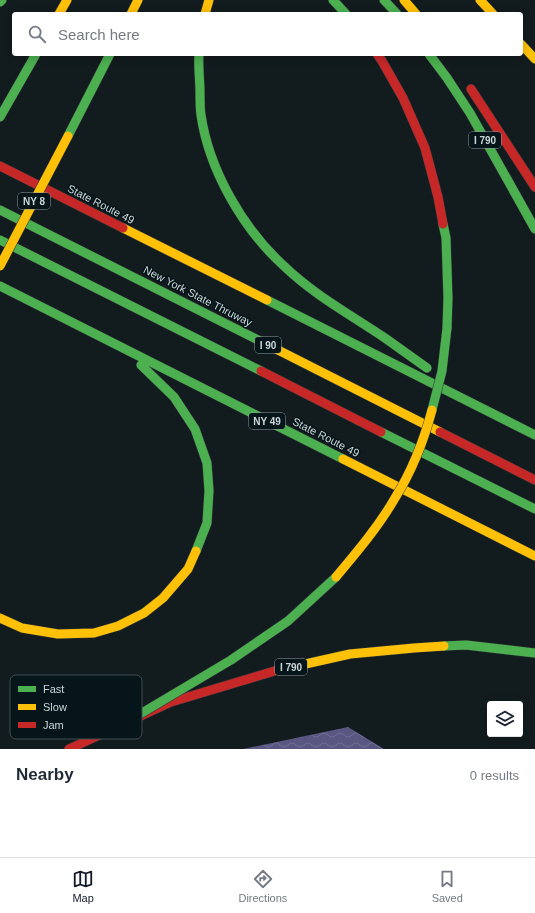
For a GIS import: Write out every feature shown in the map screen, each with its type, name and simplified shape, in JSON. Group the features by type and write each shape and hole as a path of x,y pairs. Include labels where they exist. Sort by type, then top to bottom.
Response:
{"main road":[{"path":"60,12 67,0"},
{"path":"132,12 138,0"},
{"path":"206,12 209,0"},
{"path":"333,0 344,12"},
{"path":"384,0 395,12"},
{"path":"404,0 414,12"},
{"path":"480,0 491,12"},
{"path":"523,46 535,59"},
{"path":"0,117 35,56"},
{"name":"NY 8","path":"0,266 109,56"},
{"path":"199,56 198,68 202,119 211,154 226,189 243,219 267,250 284,267 321,296 386,339 485,409"},
{"path":"142,713 231,660 288,621 334,579 364,545 398,494 422,441 442,371 447,328 448,298 446,238 438,197 425,148 403,98 378,56"},
{"name":"I 790","path":"430,56 470,113 535,229"},
{"path":"465,80 535,187"},
{"name":"State Route 49","path":"0,166 535,435"},
{"name":"New York State Thruway","path":"0,210 535,480"},
{"name":"I 90","path":"0,240 535,509"},
{"name":"State Route 49","path":"0,286 535,556"},
{"path":"0,618 22,628 58,634 94,633 118,626 144,613 163,598 188,569 207,523 209,491 207,463 196,429 174,397 126,350"},
{"name":"I 790","path":"142,715 171,702 278,670 350,654 466,645 535,653"},
{"name":"I 790","path":"69,749 91,739"}],"water":[{"path":"348,727 384,749 243,749"}],"traffic: fast":[{"path":"333,0 344,12"},
{"path":"384,0 395,12"},
{"path":"0,117 35,56"},
{"path":"68,136 109,56"},
{"path":"199,56 201,112 205,136 220,177 230,197 255,235 284,266 308,286 427,368"},
{"path":"430,56 470,113 535,229"},
{"path":"0,210 278,350"},
{"path":"443,224 446,238 448,298 447,328"},
{"path":"0,240 261,371"},
{"path":"0,286 343,459"},
{"path":"267,300 535,435"},
{"path":"432,410 442,371 447,328"},
{"path":"141,365 174,397 195,429 207,463 209,491 207,523 196,551"},
{"path":"381,432 535,509"},
{"path":"142,713 231,660 288,621 336,577"},
{"path":"444,646 466,645 535,653"}],"traffic: slow":[{"path":"60,12 67,0"},
{"path":"132,12 138,0"},
{"path":"206,12 209,0"},
{"path":"404,0 414,12"},
{"path":"480,0 491,12"},
{"path":"523,46 535,59"},
{"path":"0,266 68,136"},
{"path":"123,228 267,300"},
{"path":"278,350 440,432"},
{"path":"336,577 375,529 401,488 417,455 432,410"},
{"path":"343,459 535,556"},
{"path":"0,618 22,628 58,634 94,633 118,626 144,613 163,598 188,569 196,551"},
{"path":"292,667 350,654 444,646"}],"traffic: jam":[{"path":"378,56 403,98 425,148 438,197 443,224"},
{"path":"471,89 535,187"},
{"path":"0,166 123,228"},
{"path":"261,371 381,432"},
{"path":"440,432 535,480"},
{"path":"142,715 171,702 292,667"},
{"path":"69,749 91,739"}]}
